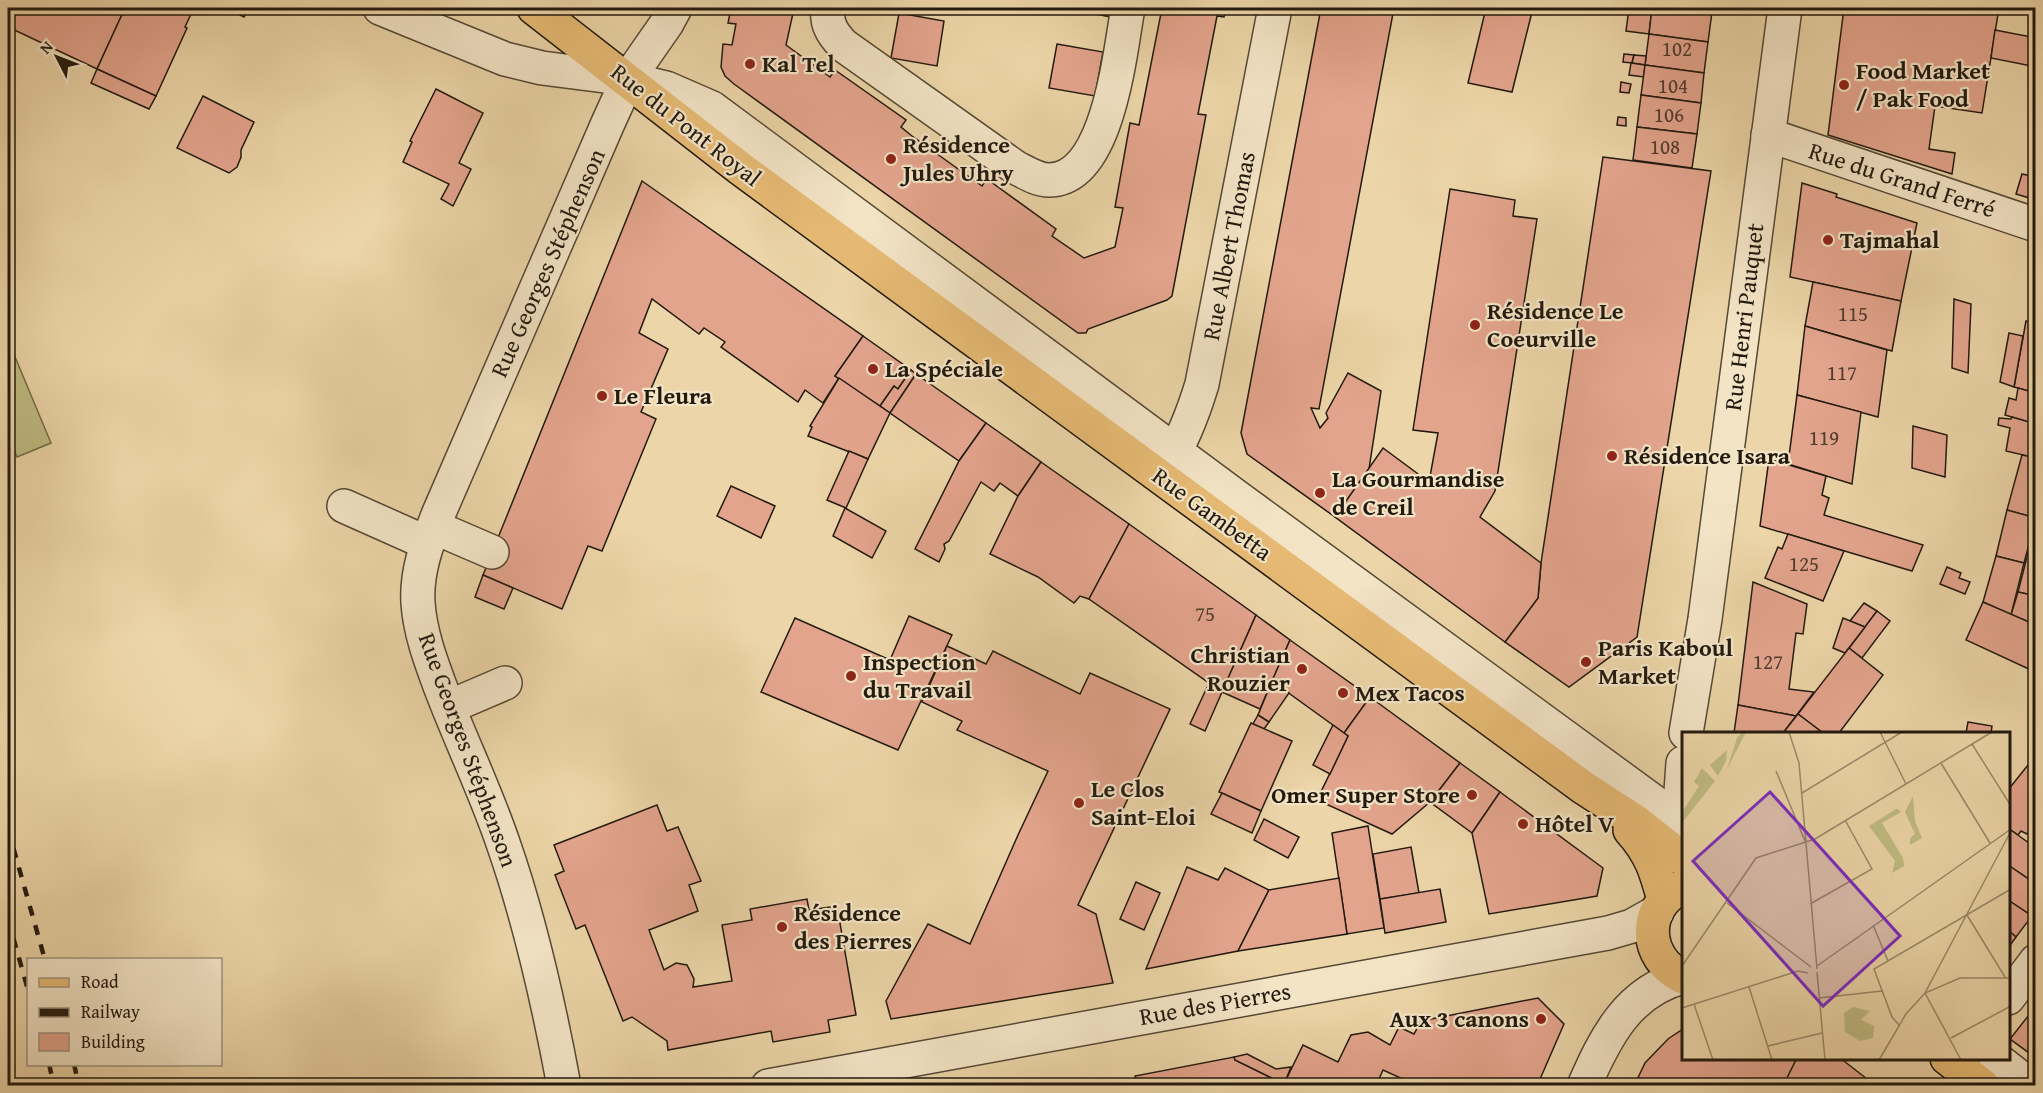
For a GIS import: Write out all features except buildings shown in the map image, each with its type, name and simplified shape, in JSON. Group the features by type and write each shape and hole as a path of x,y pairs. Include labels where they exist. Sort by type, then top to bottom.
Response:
{"main road":[{"name":"Rue du Pont Royal","path":"534,8 741,169 839,241"},
{"name":"Rue Gambetta","path":"839,241 1168,464 1584,788 1630,830 1644,847 1654,864 1668,900"},
{"name":"Rue Gambetta","path":"1584,788 1635,821 1682,858"},
{"path":"1668,900 1654,918 1653,933 1657,953 1665,965 1682,976"}],"street":[{"path":"380,8 505,59 542,68 628,79 666,88 712,108 1168,464 1682,828"},
{"name":"Rue Georges Stéphenson","path":"564,1086 514,875 503,841 424,639 418,603 419,575 430,535 608,123 628,79 675,8"},
{"path":"828,8 828,25 843,45 1015,167 1047,180 1059,179 1075,170 1087,158 1098,140 1106,120 1128,8"},
{"name":"Rue Albert Thomas","path":"1168,464 1194,412 1204,374 1275,8"},
{"name":"Rue Henri Pauquet","path":"1686,732 1705,619 1785,8"},
{"name":"Rue du Grand Ferré","path":"1768,135 2036,225"},
{"path":"344,506 430,535 492,552"},
{"path":"449,707 505,682"},
{"name":"Rue des Pierres","path":"768,1086 1608,933 1632,926 1668,900"},
{"path":"2010,995 2036,961"},
{"path":"1584,1086 1602,1044 1627,1011 1657,987 1682,977"},
{"path":"1996,1060 2031,1086"}],"shaded area":[{"path":"8,340 51,443 17,457 8,434"}],"railway":[{"path":"8,829 44,958"},
{"path":"8,919 27,986"},
{"path":"49,1066 54,1086"},
{"path":"74,1066 79,1086"}],"place":[{"name":"Kal Tel","path":"750,64"},
{"name":"Food Market / Pak Food","path":"1844,85"},
{"name":"Résidence Jules Uhry","path":"891,159"},
{"name":"Tajmahal","path":"1828,240"},
{"name":"Résidence Le Coeurville","path":"1475,325"},
{"name":"La Spéciale","path":"873,369"},
{"name":"Le Fleura","path":"602,396"},
{"name":"Résidence Isara","path":"1612,456"},
{"name":"La Gourmandise de Creil","path":"1320,493"},
{"name":"Paris Kaboul Market","path":"1586,662"},
{"name":"Christian Rouzier","path":"1302,669"},
{"name":"Inspection du Travail","path":"851,676"},
{"name":"Mex Tacos","path":"1343,693"},
{"name":"Omer Super Store","path":"1472,795"},
{"name":"Le Clos Saint-Eloi","path":"1079,803"},
{"name":"Hôtel V","path":"1523,824"},
{"name":"Résidence des Pierres","path":"782,927"},
{"name":"Aux 3 canons","path":"1541,1019"}]}
